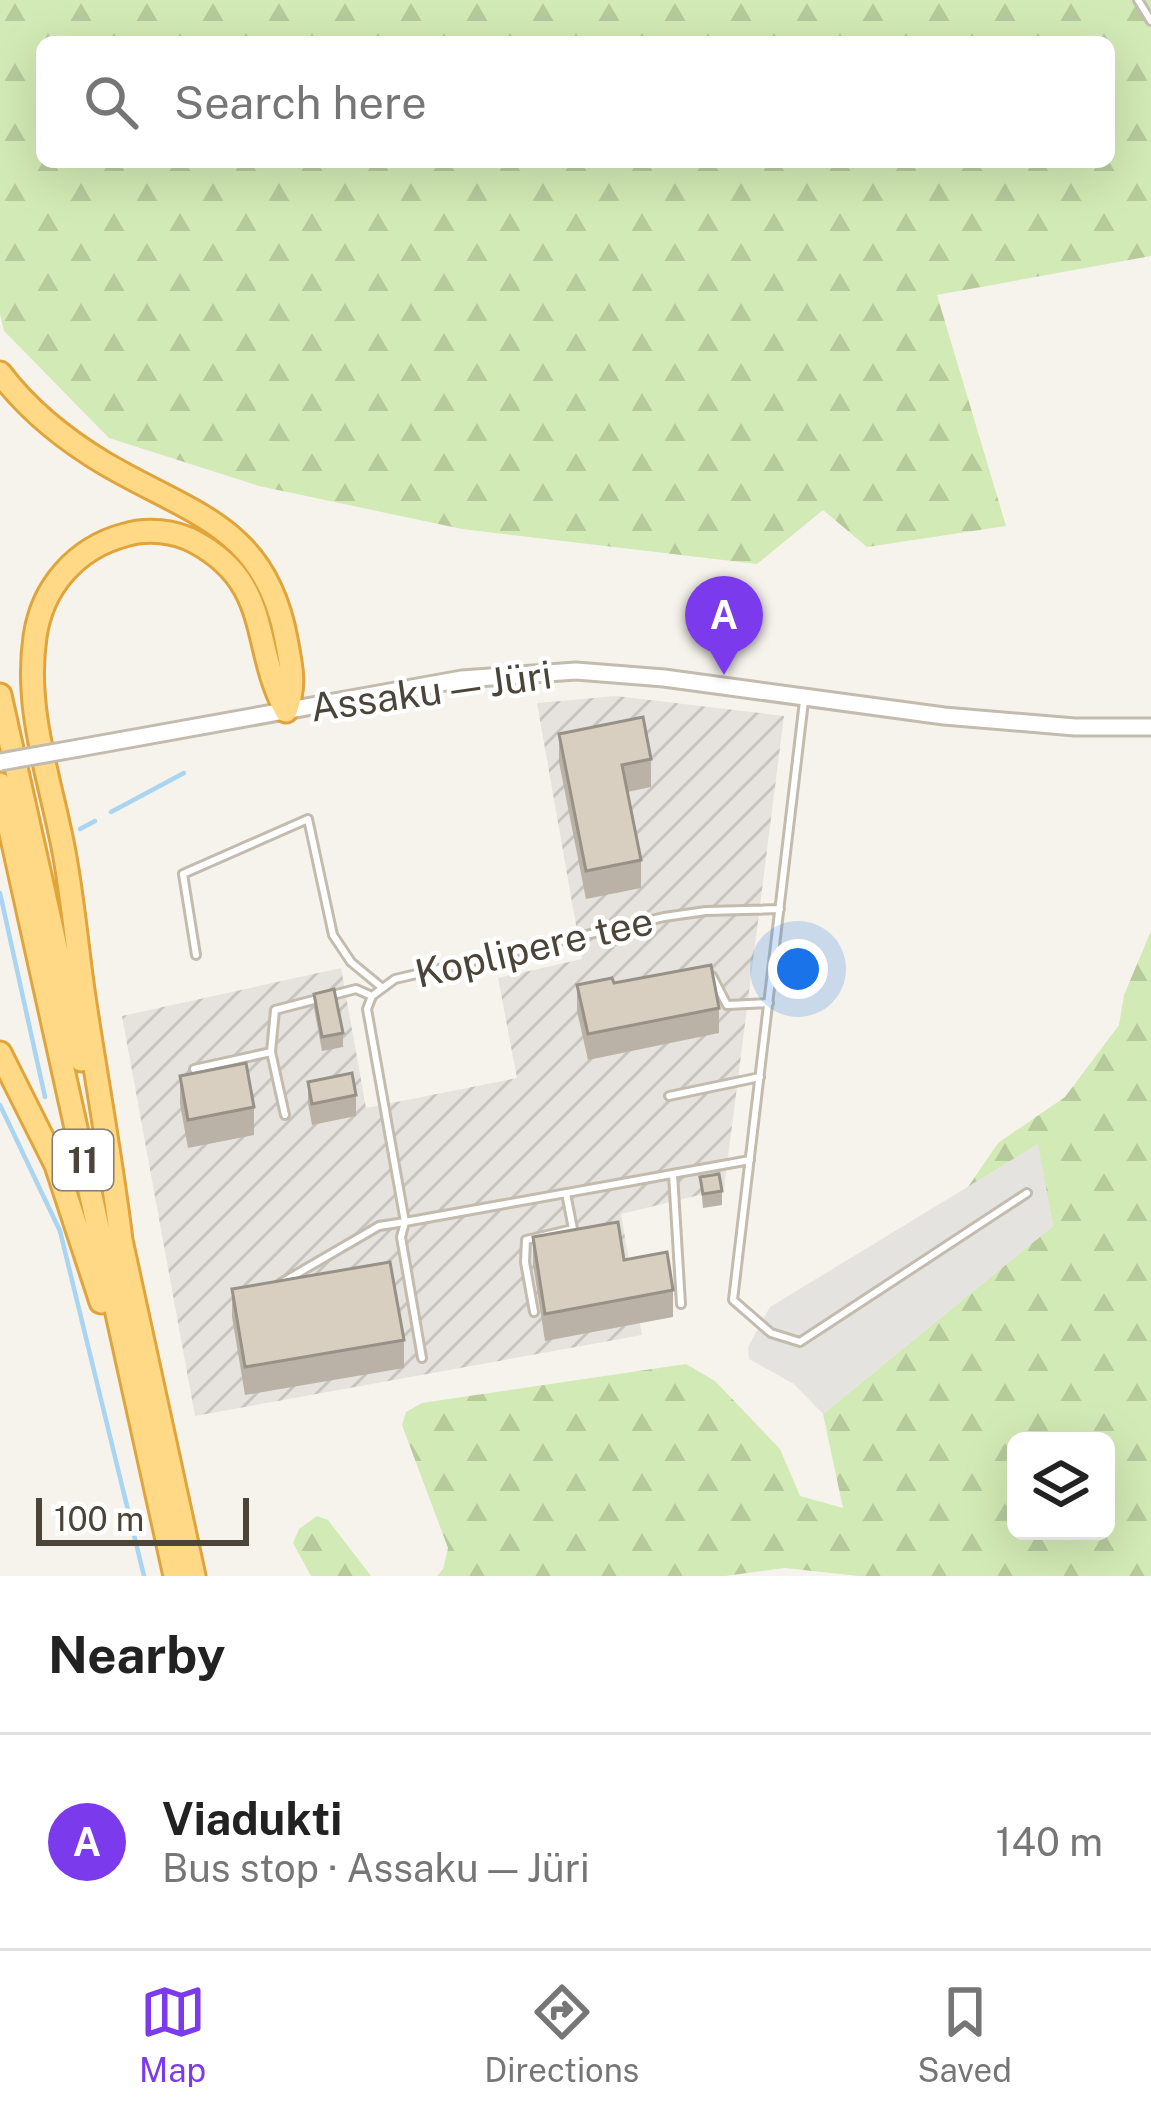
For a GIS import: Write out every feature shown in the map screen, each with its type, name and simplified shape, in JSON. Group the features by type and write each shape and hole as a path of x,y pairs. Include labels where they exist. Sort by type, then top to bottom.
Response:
{"highway":[{"path":"0,373 30,407 74,443 204,514 244,548 274,595 283,621 295,688 286,711"},
{"path":"121,1240 65,855 35,719 35,634 46,599 63,572 103,541 133,532 184,536 212,551 251,595 274,688 286,711"},
{"name":"11","path":"0,695 121,1240 175,1576"},
{"name":"11","path":"0,784 145,1393 194,1576"},
{"path":"0,1053 73,1209 102,1304 136,1448 166,1535"}],"street":[{"name":"Assaku — Jüri","path":"0,762 462,679 576,671 1075,728 1151,727"}],"lane":[{"path":"1138,0 1151,21"},
{"path":"805,698 733,1300 771,1333 800,1342 1027,1193"},
{"path":"196,955 183,874 308,819 333,935 351,962 380,986"},
{"name":"Koplipere tee","path":"422,1358 368,1010 372,996 395,979 664,917 706,910 780,909"},
{"path":"710,972 727,1005 769,1003"},
{"path":"285,1114 271,1052 275,1010 356,989 372,996"},
{"path":"194,1070 271,1052"},
{"path":"669,1096 760,1076"},
{"path":"268,1291 379,1226 750,1160"},
{"path":"673,1174 681,1304"},
{"path":"534,1312 526,1240 573,1229 566,1193"}],"shaded area":[{"path":"616,696 784,716 724,1189 621,1214 642,1335 195,1416 122,1016 341,968 366,1108 517,1078 498,978 582,959 537,703"},
{"path":"1038,1144 1053,1226 823,1414 794,1384 749,1359 748,1347 770,1307"}],"green space":[{"path":"0,0 1151,0 1151,256 937,295 1006,526 867,547 823,510 757,564 462,529 259,486 109,438 4,331 0,314"},
{"path":"1151,931 1151,1576 859,1576 785,1568 725,1576 437,1576 448,1548 402,1425 406,1412 422,1403 686,1364 715,1381 780,1449 800,1496 843,1508 823,1414 1053,1226 1037,1145 968,1187 998,1143 1065,1097 1119,1025 1124,995"},
{"path":"317,1516 328,1520 371,1576 311,1576 293,1543 299,1529"}],"building":[{"path":"643,717 651,759 622,765 641,860 586,871 559,734"},
{"path":"711,965 719,1008 588,1034 577,985"},
{"path":"334,989 343,1033 322,1037 314,994"},
{"path":"246,1063 254,1107 188,1120 180,1076"},
{"path":"352,1073 356,1095 312,1104 308,1082"},
{"path":"719,1174 722,1191 703,1194 700,1177"},
{"path":"618,1222 624,1260 667,1252 673,1290 545,1314 533,1237"},
{"path":"390,1262 404,1340 245,1367 232,1289"}],"waterway":[{"path":"111,812 184,773"},
{"path":"80,829 95,821"},
{"path":"0,893 45,1097"},
{"path":"0,1105 60,1231 144,1576"}],"place":[{"name":"Viadukti","path":"724,675"}]}
